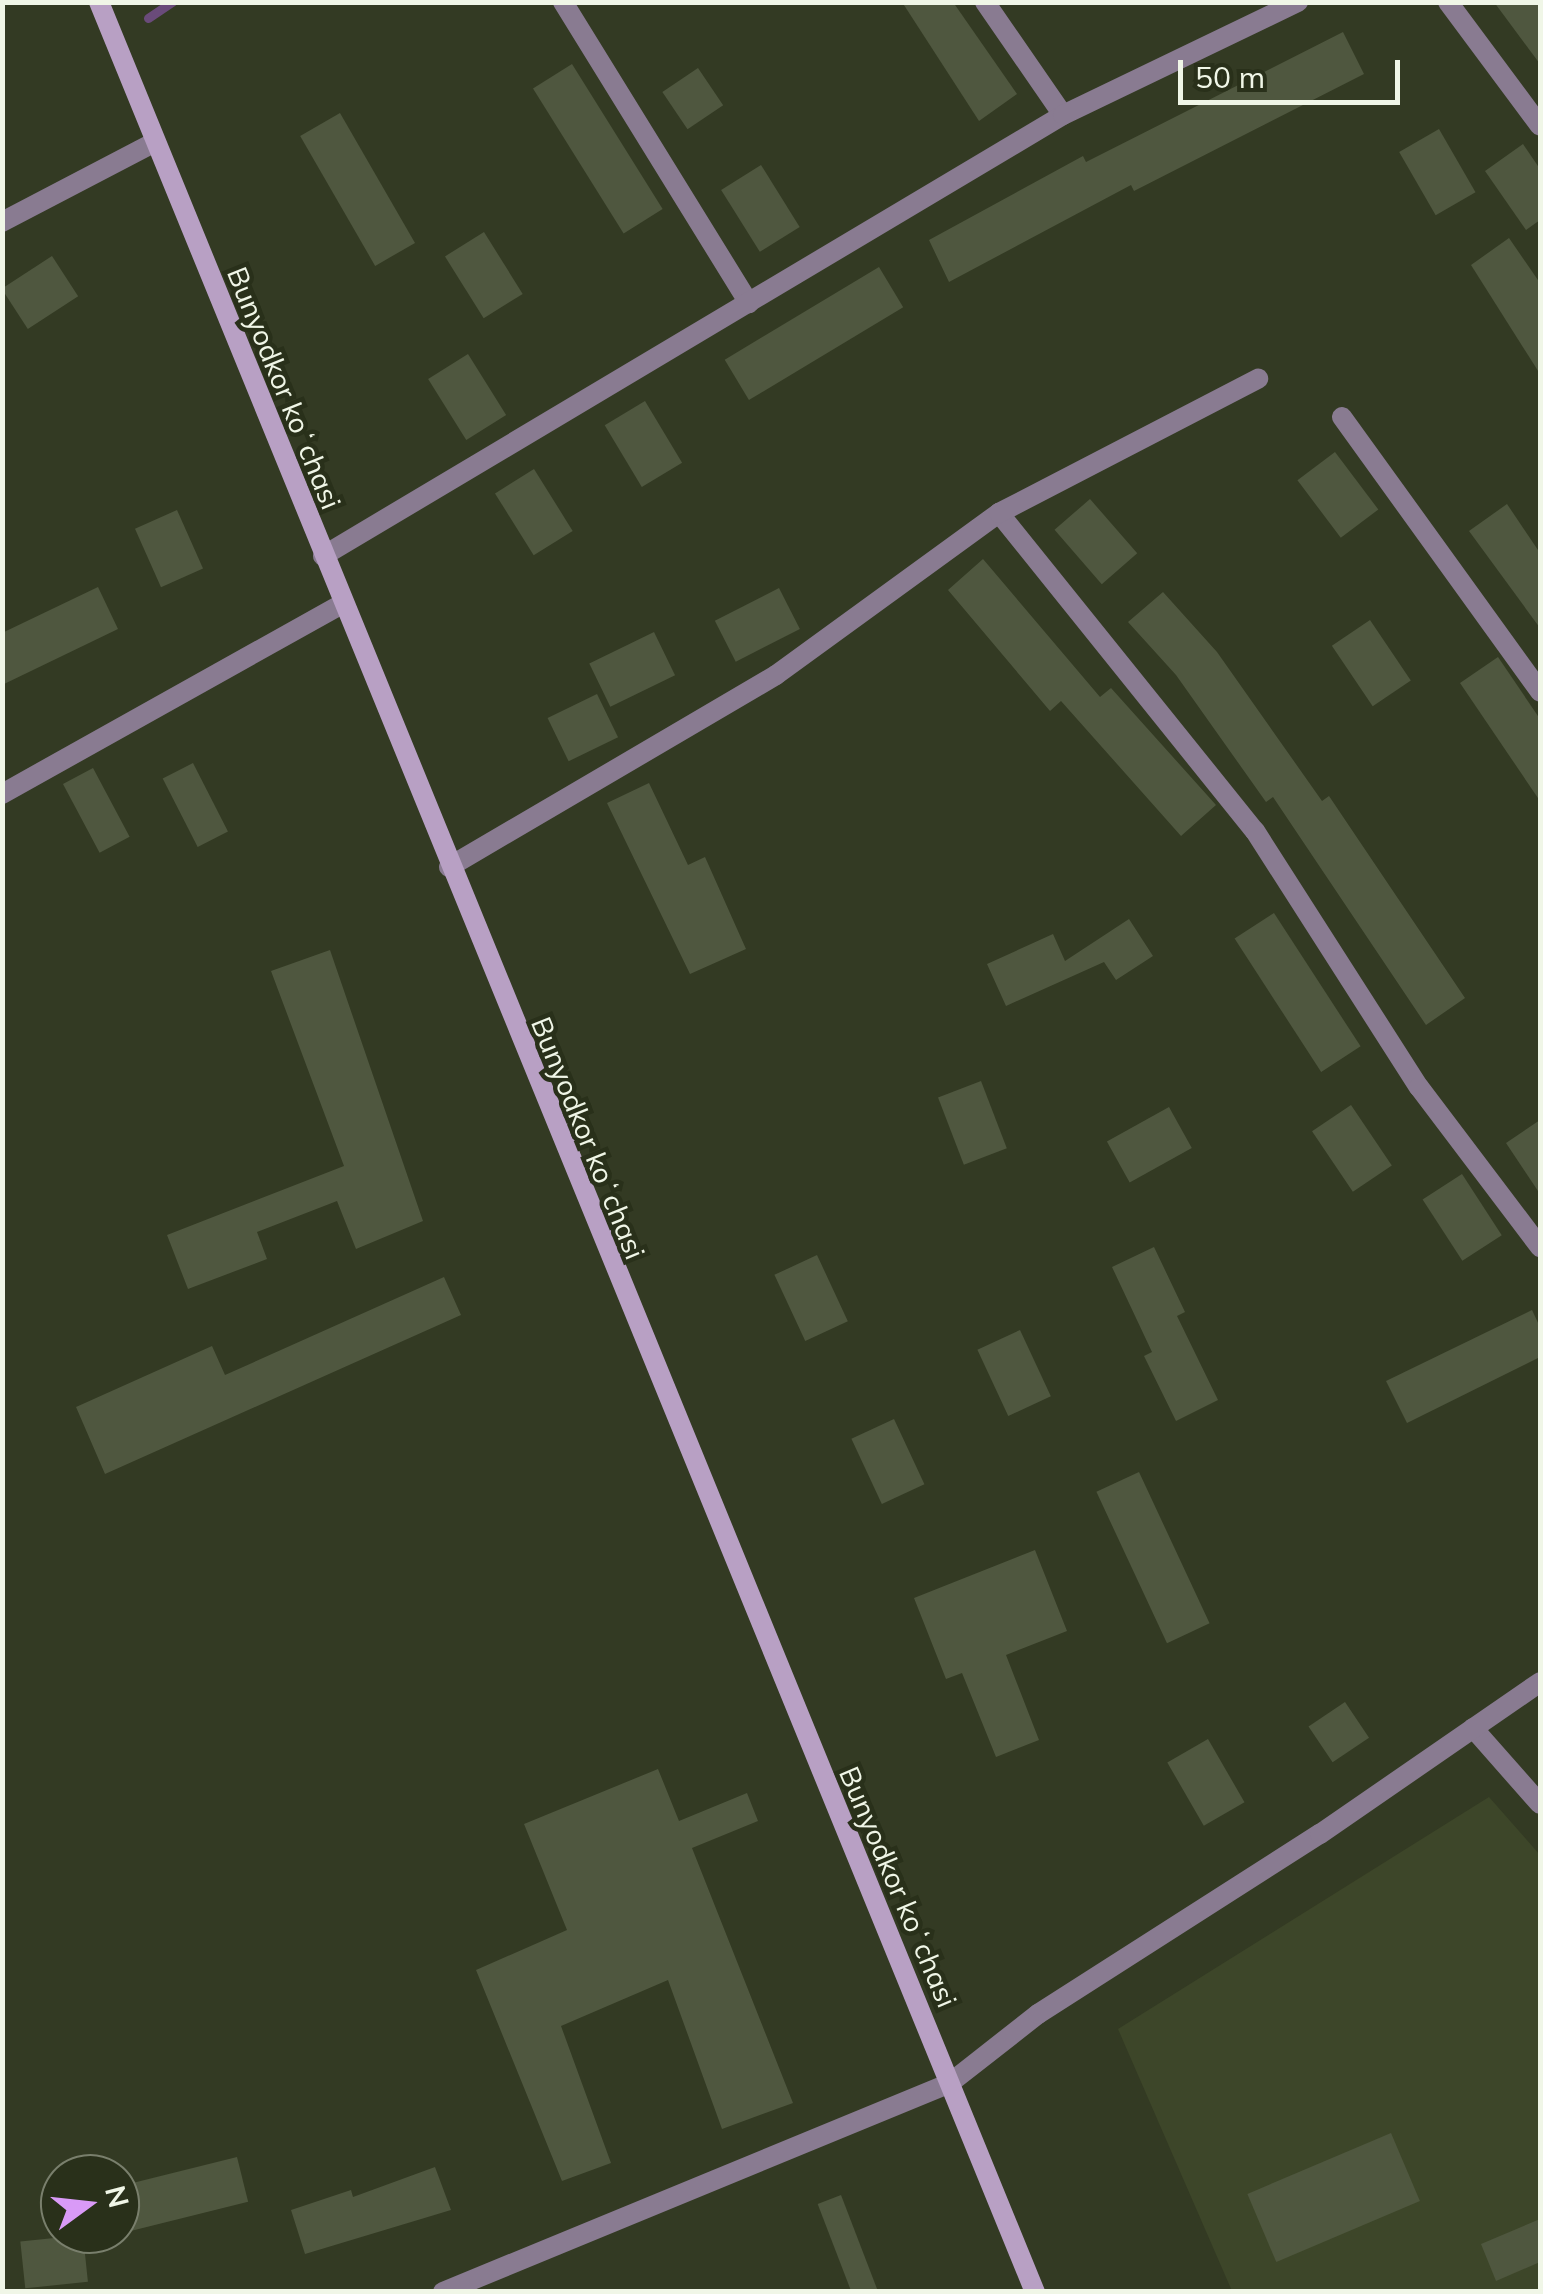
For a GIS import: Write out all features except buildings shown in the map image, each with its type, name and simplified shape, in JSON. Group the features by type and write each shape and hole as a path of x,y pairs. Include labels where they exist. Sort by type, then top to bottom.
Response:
{"main road":[{"name":"Bunyodkor koʻchasi","path":"98,2 1035,2292"}],"street":[{"path":"563,2 748,303"},
{"path":"985,2 1063,115"},
{"path":"323,556 1063,115 1298,2"},
{"path":"1448,2 1540,126"},
{"path":"2,222 155,142"},
{"path":"449,867 776,676 999,513 1258,379"},
{"path":"1342,417 1540,692"},
{"path":"999,513 1256,831 1419,1086 1540,1247"},
{"path":"2,794 342,604"},
{"path":"442,2292 950,2083 1038,2014 1540,1682"},
{"path":"1472,1728 1540,1804"}],"shaded area":[{"path":"1489,1797 1540,1855 1540,2291 1232,2291 1118,2029"}],"waterway":[{"path":"148,18 172,2"}]}
